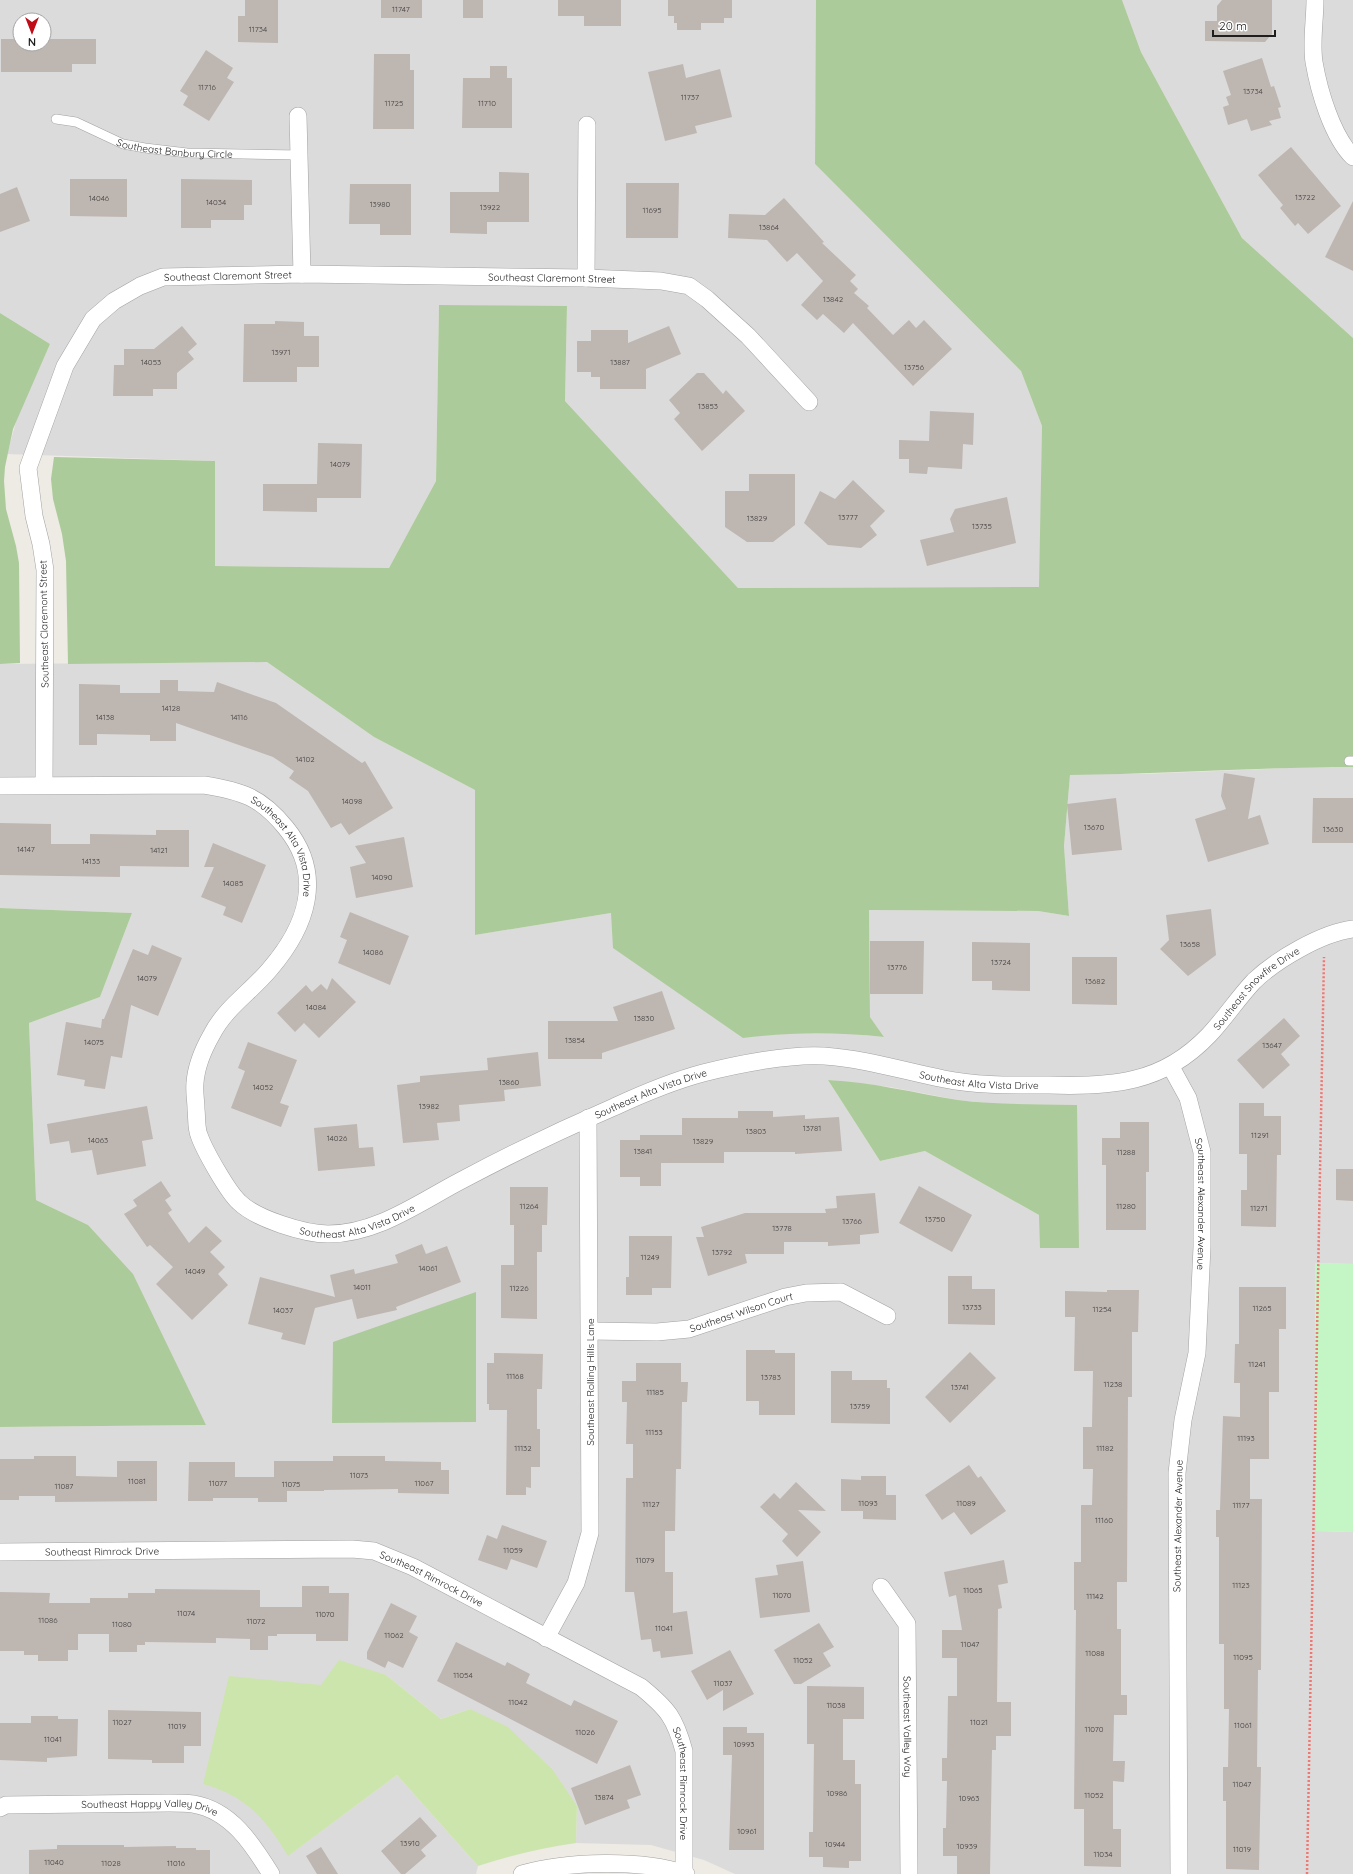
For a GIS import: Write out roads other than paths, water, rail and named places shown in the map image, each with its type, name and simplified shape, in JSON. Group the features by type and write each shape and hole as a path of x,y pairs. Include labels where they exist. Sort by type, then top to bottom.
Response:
{"street":[{"path":"1315,0 1314,61 1328,114 1344,148 1353,157"},
{"path":"298,116 302,274"},
{"path":"586,278 587,125"},
{"name":"Southeast Claremont Street","path":"44,785 45,570 41,544 34,516 28,468 65,366 93,319 114,301 140,286 162,277 302,274 586,278 660,281 689,286 707,299 748,336 809,402"},
{"name":"Southeast Alta Vista Drive","path":"0,786 204,785 230,789 250,796 271,810 292,836 302,853 308,887 305,914 295,934 270,970 231,1007 213,1031 200,1061 195,1082 198,1134 226,1185 240,1203 259,1216 309,1233 332,1234 374,1227 540,1139 640,1095 701,1073 761,1061 821,1056 878,1062 947,1080 1002,1085 1092,1086 1135,1079 1171,1067"},
{"name":"Southeast Snowfire Drive","path":"1171,1067 1207,1037 1254,982 1285,956 1342,930 1353,929"},
{"name":"Southeast Alexander Avenue","path":"1171,1067 1188,1098 1202,1152 1202,1247 1197,1353 1183,1420 1177,1473 1179,1874"},
{"name":"Southeast Rolling Hills Lane","path":"546,1638 576,1583 590,1533 588,1118"},
{"name":"Southeast Wilson Court","path":"590,1331 657,1332 690,1329 786,1297 806,1293 841,1292 887,1316"},
{"name":"Southeast Rimrock Drive","path":"0,1552 352,1549 374,1551 414,1567 641,1687 662,1704 672,1718 684,1751 685,1874"},
{"name":"Southeast Valley Way","path":"881,1587 907,1624 908,1874"},
{"name":"Southeast Happy Valley Drive","path":"0,1808 6,1805 194,1804 215,1812 237,1827 253,1846 272,1874"},
{"path":"522,1874 568,1866 612,1864 650,1867 685,1874"}],"lane":[{"name":"Southeast Banbury Circle","path":"56,119 76,122 123,144 144,148 187,153 299,155"}]}
